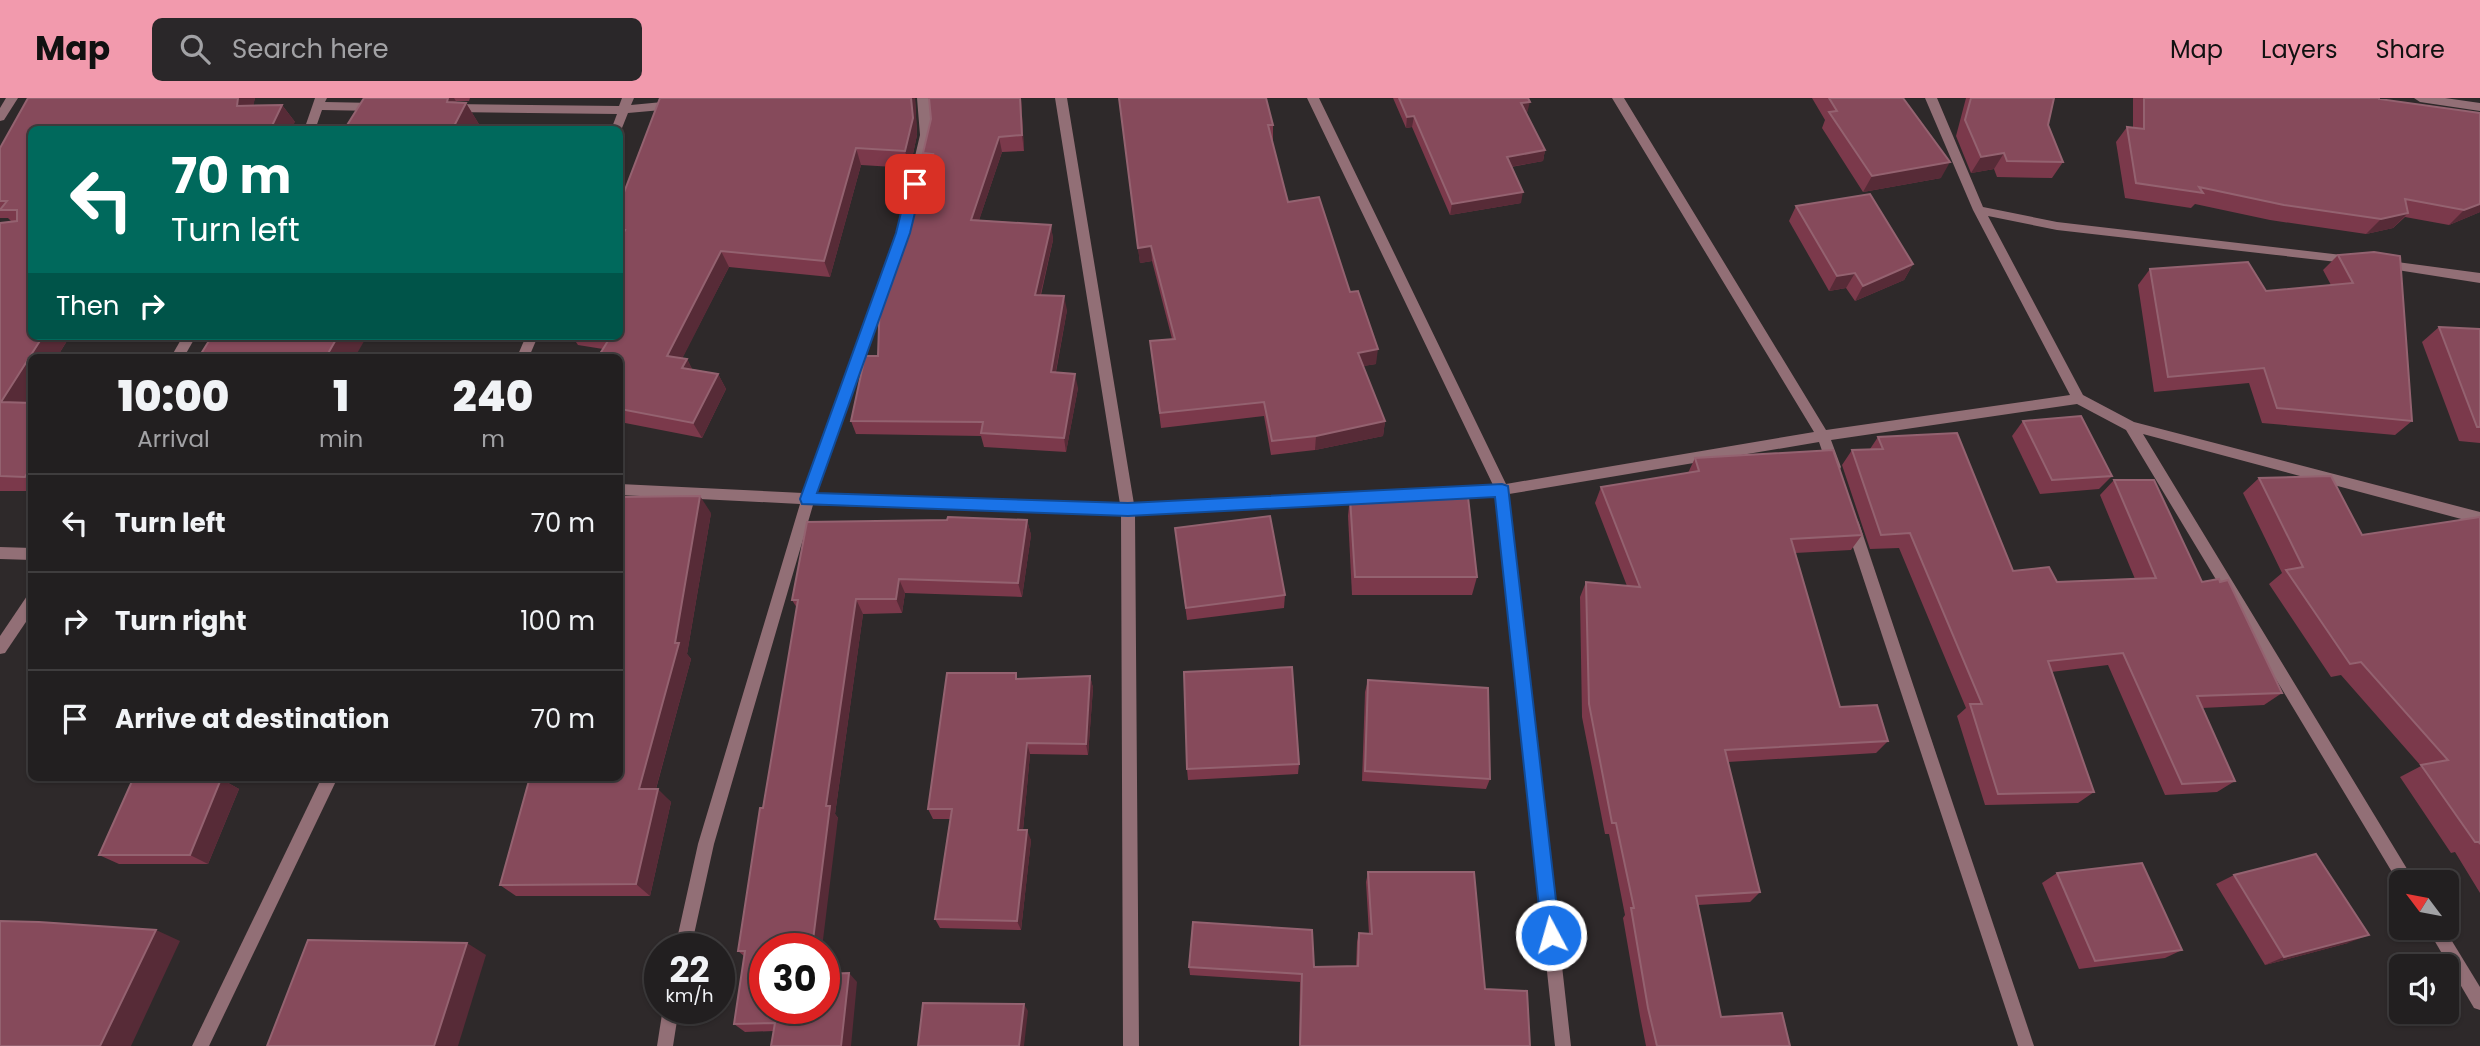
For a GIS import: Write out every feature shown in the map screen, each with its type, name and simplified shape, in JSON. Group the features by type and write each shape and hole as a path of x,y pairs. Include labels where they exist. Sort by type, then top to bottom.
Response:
{"street":[{"path":"0,117 12,98"},
{"path":"686,933 706,844 808,499 903,233 926,135 923,98"},
{"path":"1061,98 1128,510 1131,1046"},
{"path":"1313,98 1502,491 1563,1046"},
{"path":"1618,98 1823,436 1836,475"},
{"path":"1931,98 1979,209 2078,399"},
{"path":"2420,98 2480,107"},
{"path":"311,126 320,102 389,107"},
{"path":"618,126 626,104"},
{"path":"444,108 690,104"},
{"path":"1979,209 2057,226 2312,254 2480,278"},
{"path":"623,489 808,499 1128,510 1502,491 1823,436 2078,399 2132,426 2480,518"},
{"path":"2132,426 2400,870"},
{"path":"1845,502 2026,1046"},
{"path":"0,553 28,554"},
{"path":"0,648 28,606"},
{"path":"200,1046 328,781"},
{"path":"2442,940 2480,1002"},
{"path":"664,1046 668,1024"}],"building":[{"path":"28,98 238,98 237,106 282,105 272,126 28,126 28,340 40,340 32,354 28,354 28,360 1,402 28,403 28,472 25,477 0,476 0,223 17,221 17,210 0,210 7,201 0,201 0,148"},
{"path":"364,98 448,98 447,102 466,103 454,126 346,126"},
{"path":"660,98 911,98 913,118 905,151 856,148 824,261 721,251 667,356 687,359 682,368 718,374 693,423 623,410 623,354 600,354 609,340 623,340 623,195"},
{"path":"929,98 1020,98 1022,135 999,137 971,220 1051,225 1035,295 1064,296 1051,372 1075,374 1064,438 981,433 983,422 851,421 865,356 878,356 880,298 933,154 923,153 931,119"},
{"path":"1119,98 1266,98 1273,125 1268,125 1288,202 1319,197 1350,292 1358,291 1378,349 1358,353 1385,421 1316,436 1272,441 1264,402 1160,413 1150,341 1175,339 1151,246 1138,248"},
{"path":"1399,98 1528,98 1530,102 1521,103 1545,150 1507,157 1523,192 1452,204 1414,116 1407,117"},
{"path":"1829,98 1903,98 1950,162 1872,176 1829,112 1837,111"},
{"path":"1971,98 2054,98 2048,125 2063,162 2007,161 2004,153 1981,157 1965,120"},
{"path":"2144,98 2379,98 2480,113 2480,204 2464,210 2405,199 2408,213 2381,219 2284,205 2199,187 2203,193 2136,183 2127,127 2144,129"},
{"path":"1870,194 1913,264 1863,286 1855,273 1837,276 1796,206"},
{"path":"2374,252 2400,256 2412,421 2277,408 2264,368 2168,377 2150,269 2248,262 2266,291 2353,283 2338,255"},
{"path":"2439,327 2480,329 2480,427 2477,427"},
{"path":"210,340 336,340 328,354 201,354"},
{"path":"2081,416 2112,476 2052,480 2023,421"},
{"path":"1957,433 2013,571 2049,567 2057,582 2156,578 2114,480 2154,480 2202,582 2228,580 2282,693 2197,696 2235,781 2182,784 2123,653 2048,661 2094,792 1998,794 1970,704 1982,704 1910,533 1881,535 1852,450 1883,449 1878,437"},
{"path":"1833,450 1862,535 1791,539 1840,707 1877,705 1888,741 1725,750 1760,892 1696,896 1721,1017 1782,1013 1790,1046 1657,1046 1631,908 1634,908 1616,823 1612,823 1589,704 1586,582 1640,587 1601,487 1699,471 1695,458"},
{"path":"2331,476 2362,535 2480,517 2480,844 2475,842 2421,765 2448,760 2361,662 2350,664 2286,570 2303,567 2259,478"},
{"path":"700,496 675,643 679,643 639,789 658,789 636,884 500,885 529,781 623,781 623,497"},
{"path":"1350,497 1468,497 1477,577 1355,577"},
{"path":"1270,516 1285,595 1186,608 1175,528"},
{"path":"948,517 1027,520 1018,583 899,579 896,599 856,599 826,806 830,806 814,933 749,933 749,1024 735,1024 745,951 738,951 760,808 763,808 798,600 792,600 807,522 947,520"},
{"path":"1292,667 1299,764 1187,769 1184,672"},
{"path":"947,673 1016,673 1016,679 1090,676 1086,744 1027,743 1018,830 1027,830 1017,921 935,919 952,809 928,809"},
{"path":"1368,680 1488,688 1490,779 1365,771"},
{"path":"132,781 220,781 190,855 99,855"},
{"path":"2316,854 2369,935 2284,957 2234,875"},
{"path":"2142,863 2182,950 2095,961 2057,873"},
{"path":"1368,872 1474,872 1485,989 1527,991 1530,1046 1300,1046 1302,974 1189,967 1193,922 1312,930 1314,967 1358,966 1359,933 1372,934"},
{"path":"0,921 156,930 100,1046 0,1046"},
{"path":"308,940 467,943 434,1046 267,1046"},
{"path":"840,973 849,973 841,1046 771,1046 775,1024 840,1024"},
{"path":"923,1003 1024,1004 1019,1046 918,1046"}],"route":[{"path":"915,184 903,233 808,499 1128,510 1346,496 1502,491 1551,935"}]}
